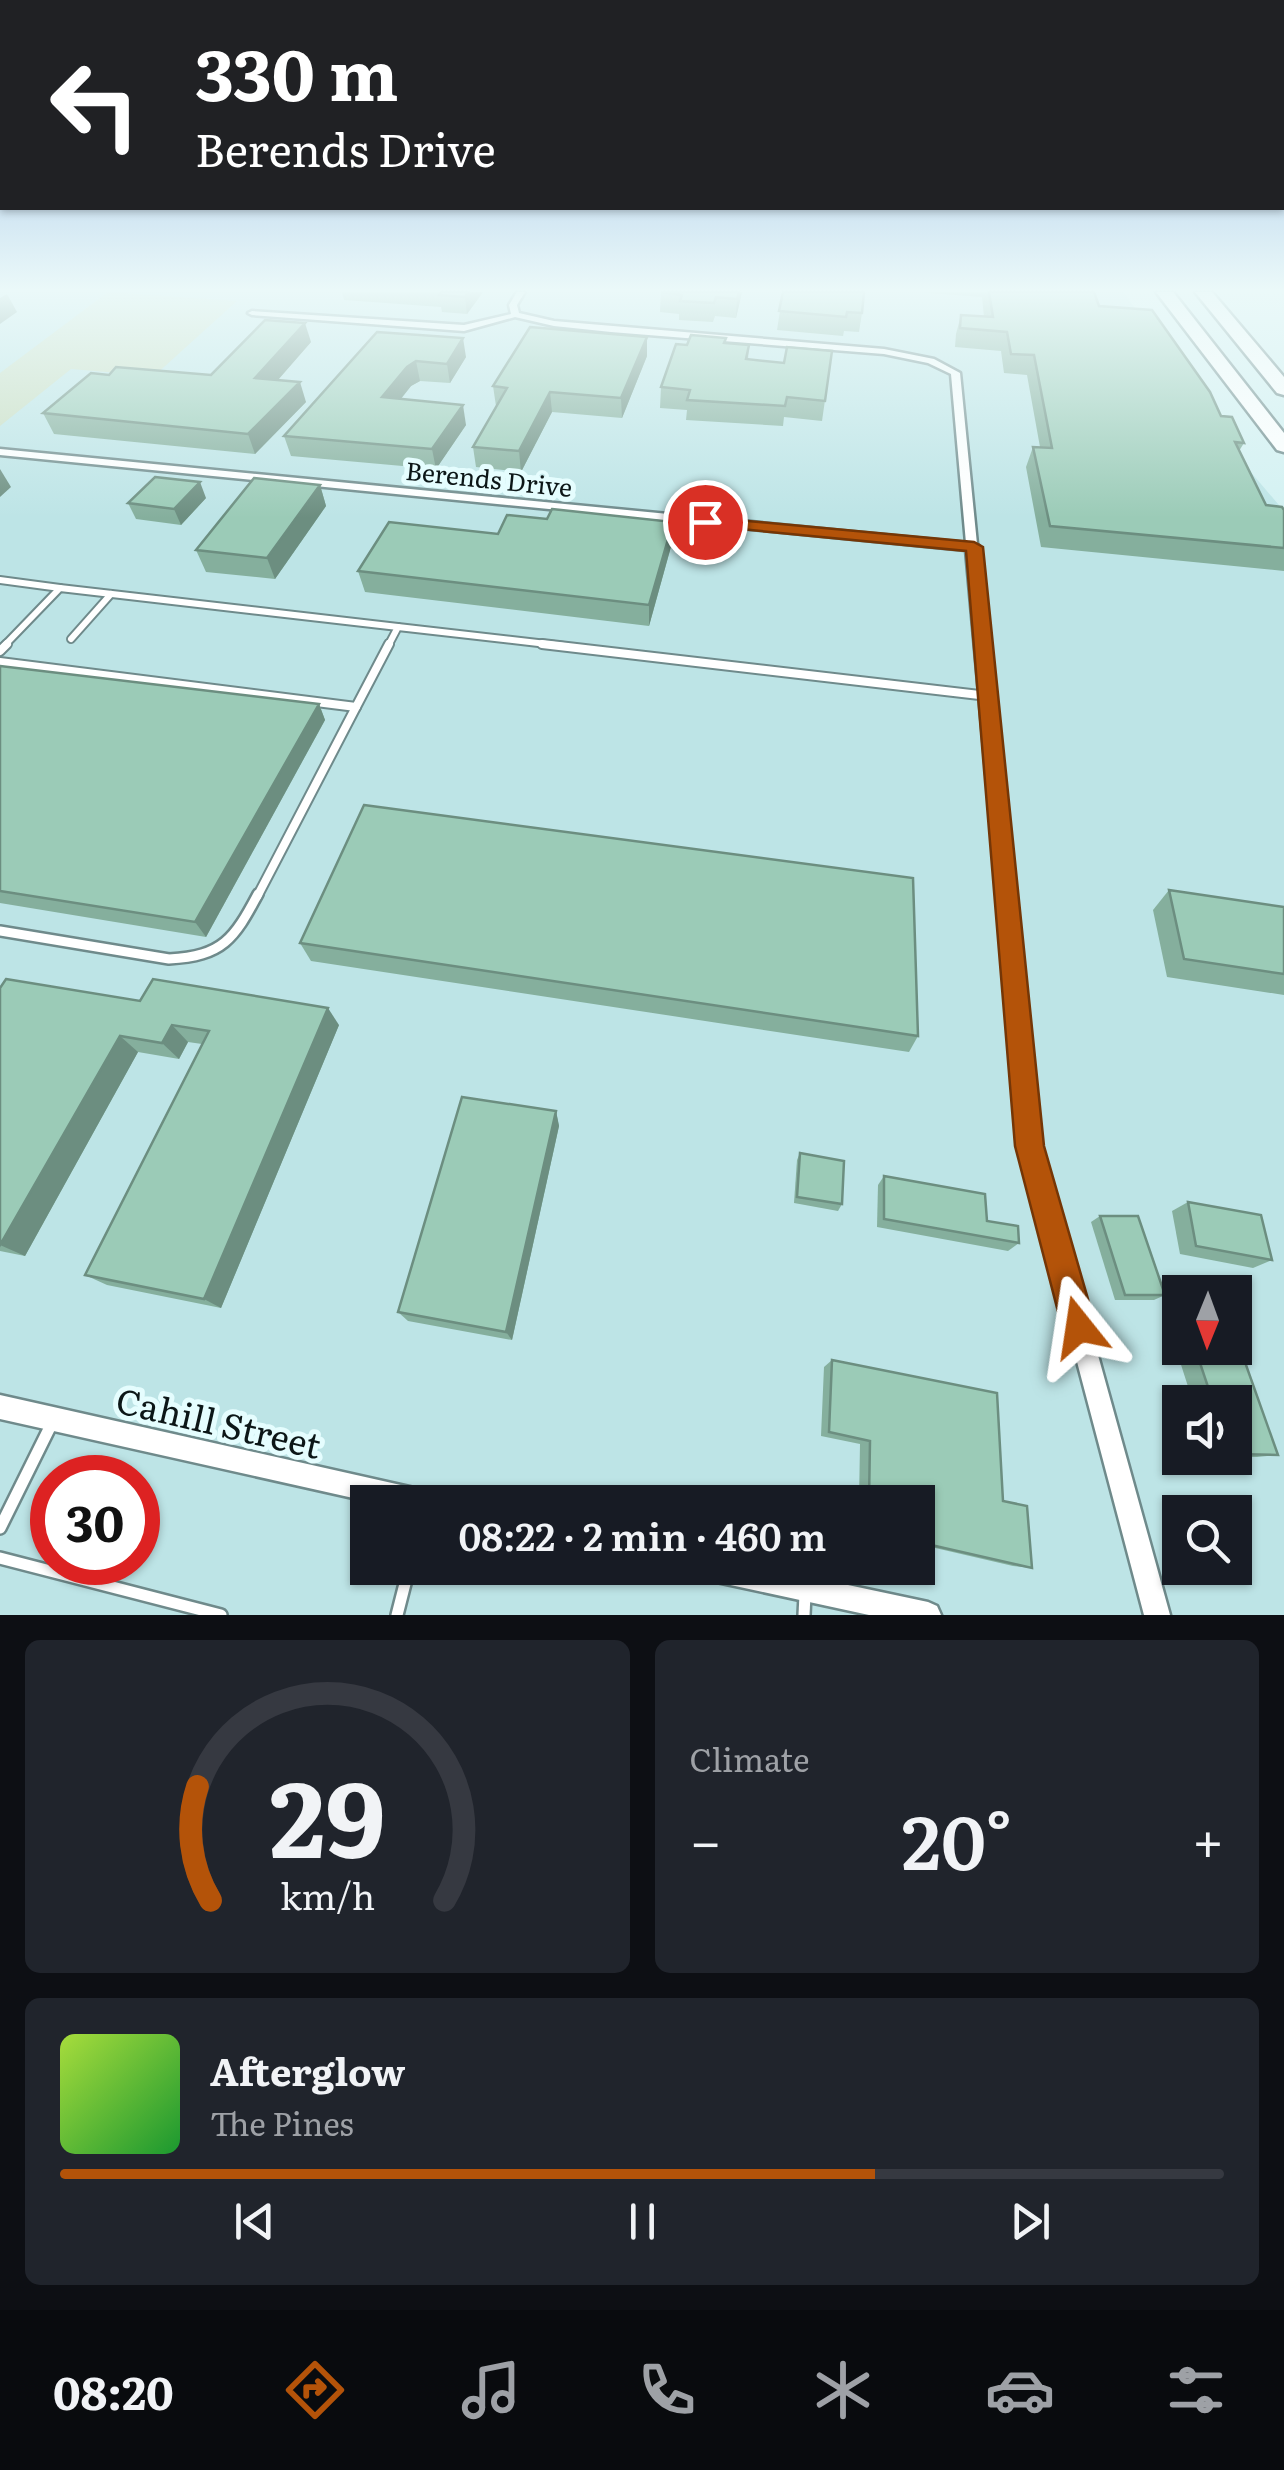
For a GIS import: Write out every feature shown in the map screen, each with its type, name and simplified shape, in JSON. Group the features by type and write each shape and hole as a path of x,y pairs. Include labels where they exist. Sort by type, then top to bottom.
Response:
{"highway":[{"path":"1223,367 1284,446"},
{"path":"1267,367 1284,388"}],"street":[{"path":"948,367 956,373 1030,1146 1157,1615"},
{"name":"Berends Drive","path":"0,452 974,547"},
{"name":"Cahill Street","path":"0,1407 350,1486"},
{"path":"758,1585 805,1602 928,1615"}],"lane":[{"path":"0,580 988,696"},
{"path":"0,651 60,588"},
{"path":"71,639 111,594"},
{"path":"0,930 168,959 192,958 223,947 237,934 398,627"},
{"path":"0,662 356,706"},
{"path":"0,1528 54,1420"},
{"path":"0,1558 222,1615"},
{"path":"396,1615 404,1585"}],"shaded area":[{"path":"0,367 1174,367 1221,437 1284,511 1284,1615 0,1615"}],"green space":[{"path":"8,367 164,367 154,376 71,369 0,426 0,373"}],"building":[{"path":"116,367 211,375 218,367 265,367 255,378 300,382 248,434 43,413 91,373 109,375"},
{"path":"345,367 407,367 382,397 463,405 432,449 284,436"},
{"path":"505,367 634,367 621,398 550,392 519,451 473,447 507,388 493,386"},
{"path":"668,367 830,367 825,401 787,397 785,406 687,400 690,390 661,387"},
{"path":"1036,367 1193,367 1221,416 1232,417 1244,443 1235,442 1266,505 1284,510 1284,548 1050,526 1033,447 1052,448"},
{"path":"155,477 200,482 174,509 128,503"},
{"path":"254,478 320,485 267,558 196,550"},
{"path":"552,509 673,522 649,605 358,571 389,522 498,534 507,515 547,519"},
{"path":"0,666 319,704 195,922 0,891"},
{"path":"364,805 913,878 918,1036 300,943"},
{"path":"1169,890 1284,907 1284,974 1184,959"},
{"path":"6,979 140,1001 153,979 328,1008 204,1299 85,1275 209,1031 172,1025 162,1043 120,1036 0,1245 0,988"},
{"path":"462,1097 556,1111 506,1332 398,1312"},
{"path":"800,1153 844,1161 842,1204 797,1197"},
{"path":"884,1176 985,1194 987,1221 1018,1226 1019,1243 884,1219"},
{"path":"1188,1202 1261,1215 1272,1260 1196,1246"},
{"path":"1100,1216 1138,1216 1162,1286 1162,1295 1125,1295"},
{"path":"832,1360 997,1393 1003,1501 1027,1506 1032,1568 935,1546 935,1485 869,1485 870,1441 829,1432"},
{"path":"1201,1365 1246,1365 1278,1455 1252,1454 1252,1385 1207,1385"}],"route":[{"path":"705,522 974,547 1030,1146 1079,1327"}]}
